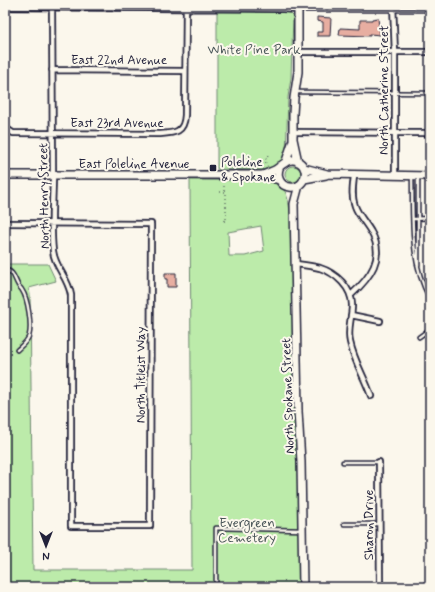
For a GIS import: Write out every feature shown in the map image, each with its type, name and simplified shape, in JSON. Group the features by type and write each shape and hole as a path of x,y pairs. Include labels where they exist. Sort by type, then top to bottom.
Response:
{"street":[{"path":"8,6 298,8 298,72 294,92 293,136 298,162"},
{"name":"North Henry Street","path":"52,7 54,256 56,264 68,283 71,295 71,526 150,526"},
{"path":"185,70 186,7"},
{"name":"North Catherine Street","path":"393,7 395,52 394,176"},
{"path":"298,52 430,52"},
{"name":"East 22nd Avenue","path":"52,70 185,70"},
{"name":"East 23rd Avenue","path":"5,126 6,129 13,133 171,133 180,130 184,122 185,70"},
{"path":"293,136 395,133 430,134"},
{"path":"293,136 283,164 278,170 279,180 285,186 292,188 302,182 327,174"},
{"path":"283,164 292,160 298,162 304,168 327,174 354,176 430,176"},
{"name":"East Poleline Avenue","path":"5,175 262,175 269,173 283,164"},
{"path":"302,182 305,172 304,168"},
{"name":"East Poleline Avenue","path":"262,175 279,180"},
{"path":"351,295 357,290 374,267 378,253 375,239 357,211 352,192 354,176"},
{"name":"North Spokane Street","path":"294,204 302,182"},
{"name":"North Spokane Street","path":"285,186 294,204 298,411 303,530 303,587"},
{"path":"5,224 53,224"},
{"name":"North Titleist Way","path":"53,224 151,224 150,526"},
{"path":"296,264 317,267 328,272 340,281 351,295 349,331 350,341 354,358 370,396"},
{"path":"351,315 380,321"},
{"name":"Sharon Drive","path":"379,462 380,587"}],"lane":[{"path":"298,8 393,7 430,10"},
{"path":"294,92 430,93"},
{"path":"415,176 419,218 418,268"},
{"path":"415,176 413,219 414,250 424,287 430,299"},
{"path":"413,219 430,218"},
{"path":"5,270 10,271 23,290 29,310 29,335 25,342 17,350"},
{"path":"419,337 430,329"},
{"path":"343,462 379,462"},
{"path":"344,524 379,524"},
{"path":"216,587 216,528 303,530"},
{"path":"344,587 380,587"}],"path":[{"path":"268,155 265,162 269,169"},
{"path":"224,186 226,221 224,221"},
{"path":"216,192 225,192"}],"green space":[{"name":"White Pine Park","path":"217,11 278,12 290,13 293,16 286,154 281,163 267,170 217,169"},
{"path":"293,166 299,168 301,174 299,180 293,182 287,180 285,174 287,168"},
{"name":"Evergreen Cemetery","path":"190,180 272,181 278,183 285,191 289,203 291,220 303,587 5,587 5,264 48,264 56,281 29,288 33,570 192,570","holes":["261,226 264,251 245,256 229,256 228,232"]}],"building":[{"path":"317,17 331,18 330,36 317,36 317,32 323,32 323,22 317,21"},
{"path":"378,18 380,35 339,35 340,28 360,29 360,20 372,20"},
{"path":"165,273 176,273 176,287 167,287"}],"place":[{"name":"Poleline & Spokane","path":"213,168"}]}
